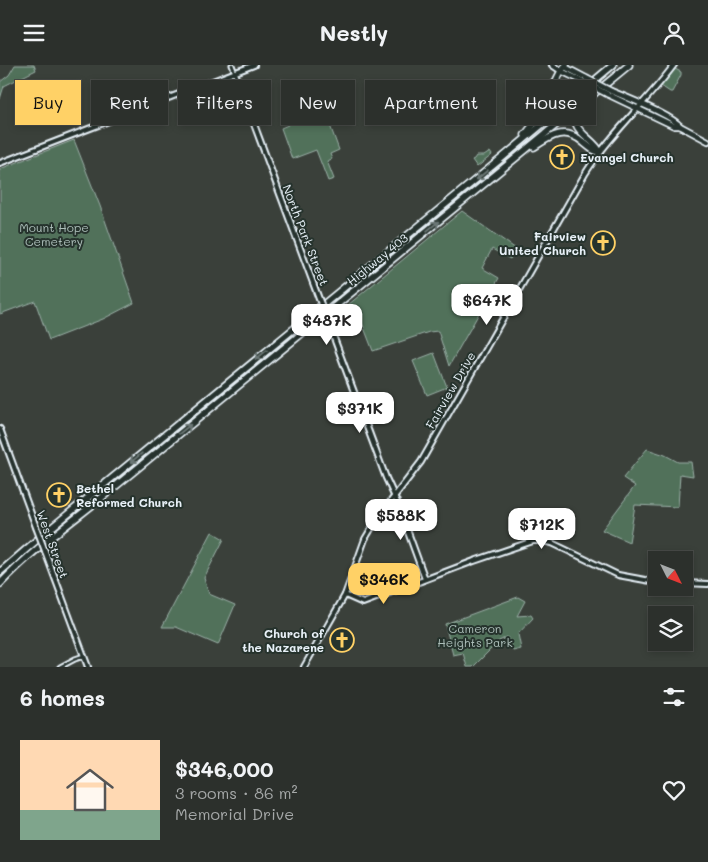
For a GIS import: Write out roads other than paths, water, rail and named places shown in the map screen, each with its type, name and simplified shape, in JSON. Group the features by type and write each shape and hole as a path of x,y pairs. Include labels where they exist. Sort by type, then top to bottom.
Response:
{"highway":[{"name":"Highway 403","path":"0,571 613,65"},
{"name":"Highway 403","path":"0,584 47,541 629,65"},
{"path":"502,158 536,121 563,67"},
{"path":"597,91 581,108 577,115 576,123 582,135 598,147 600,153"},
{"path":"499,171 536,145 555,135 565,133 578,138 594,151 600,153"}],"main road":[{"path":"0,163 254,65"},
{"path":"552,65 563,67 638,109 674,126 680,126"},
{"name":"Fairview Drive","path":"304,667 345,595 366,539 378,519 421,462 585,174 600,153 661,83 674,65"},
{"name":"North Park Street","path":"235,73 395,497 424,579"},
{"path":"609,92 642,104 708,141"},
{"name":"West Street","path":"0,429 88,667"},
{"path":"345,595 363,603 424,579 533,541 552,543 618,575 648,581"},
{"path":"693,583 708,584"}],"street":[{"name":"North Park Street","path":"232,65 235,73"},
{"path":"60,667 84,656"}],"place":[{"name":"Evangel Church","path":"562,157"},
{"name":"Fairview United Church","path":"603,243"},
{"name":"Bethel Reformed Church","path":"59,495"},
{"name":"Church of the Nazarene","path":"342,640"}],"park label":[{"name":"Mount Hope Cemetery","path":"54,234"},
{"name":"Cameron Heights Park","path":"475,635"}]}
